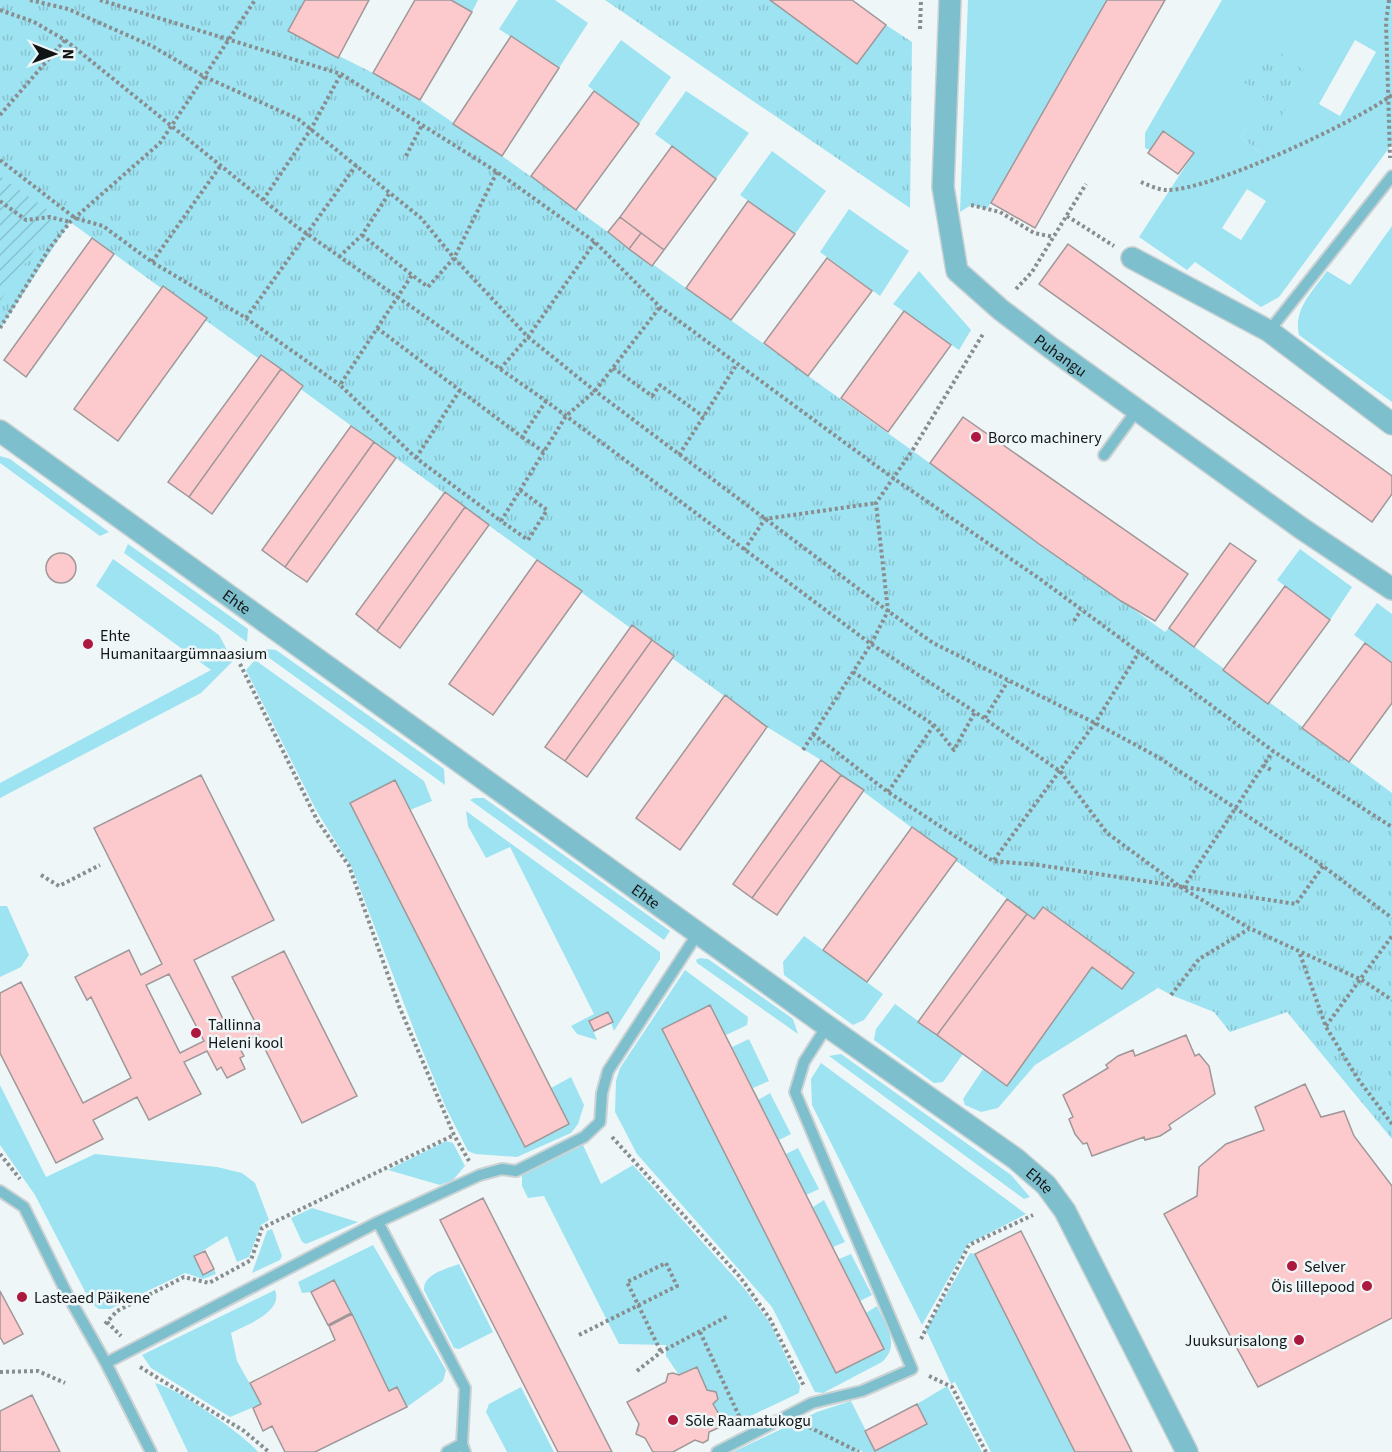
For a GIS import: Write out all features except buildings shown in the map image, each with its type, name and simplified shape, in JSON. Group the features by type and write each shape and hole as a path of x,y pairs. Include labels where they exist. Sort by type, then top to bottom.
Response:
{"street":[{"name":"Puhangu","path":"950,0 943,187 957,271 1001,310 1137,410 1301,528 1392,590"},
{"path":"1132,258 1269,331 1392,424"},
{"name":"Ehte","path":"0,431 827,1026 1016,1159 1046,1185 1065,1211 1186,1452"}],"lane":[{"path":"1269,331 1391,177"},
{"path":"1104,455 1137,410"},
{"path":"106,1363 378,1222 480,1175 502,1169 516,1171 584,1137 600,1122 602,1093 608,1071 698,933"},
{"path":"717,1452 812,1404 862,1391 912,1369 795,1092 804,1062 827,1026"},
{"path":"0,1191 24,1207 151,1452"},
{"path":"378,1222 465,1388 463,1448 447,1452"}],"path":[{"path":"30,0 68,9 152,46 203,76 298,119 357,164 421,218 454,258 528,337 595,392 888,611 933,643 1095,723 1158,758 1323,866 1392,918"},
{"path":"100,0 341,74 497,172 595,242 660,307 737,364 893,478 1081,609 1273,751 1392,827"},
{"path":"0,328 49,249 70,222 160,143 255,0"},
{"path":"920,29 921,0"},
{"path":"1389,0 1386,22 1391,96 1391,177"},
{"path":"0,10 34,22 65,40 306,233 546,400 871,644 985,718 1061,772 1107,833 1182,888 1249,928 1362,980 1392,1000"},
{"path":"0,115 65,40"},
{"path":"263,200 311,129 341,74"},
{"path":"1140,182 1166,191 1210,181 1346,123 1391,96"},
{"path":"406,156 422,125"},
{"path":"0,160 75,218 103,226 152,262 246,318 340,385 416,458 528,540 547,510 520,490"},
{"path":"246,318 357,164"},
{"path":"152,262 221,165"},
{"path":"362,235 428,287 454,258 497,172"},
{"path":"1016,289 1032,272 1086,184"},
{"path":"339,256 362,235 390,192"},
{"path":"0,201 26,220 50,217 70,222"},
{"path":"971,205 1000,212 1034,233 1054,237"},
{"path":"1067,216 1132,258"},
{"path":"500,369 528,337 595,242"},
{"path":"340,385 412,275"},
{"path":"501,520 566,416 595,392 660,307"},
{"path":"377,328 544,452"},
{"path":"803,750 871,644 888,611 876,503 983,334"},
{"path":"679,455 737,364"},
{"path":"613,368 651,396 660,385 704,417"},
{"path":"416,458 460,390"},
{"path":"522,437 546,400"},
{"path":"744,550 765,519 876,503"},
{"path":"1074,621 1081,609"},
{"path":"993,861 1061,772 1095,723 1139,652"},
{"path":"240,664 318,820 349,866 399,1006 454,1135 480,1175"},
{"path":"853,672 934,725 954,750 975,712"},
{"path":"985,718 1008,681"},
{"path":"888,792 934,725"},
{"path":"813,734 888,792 993,861 1039,865 1296,904 1323,866"},
{"path":"1182,888 1273,751"},
{"path":"1263,765 1271,770"},
{"path":"41,875 59,886 100,865"},
{"path":"1171,995 1199,958 1249,928"},
{"path":"1326,1027 1392,936"},
{"path":"1300,953 1326,1027 1358,1079 1392,1124"},
{"path":"600,1122 740,1277 770,1319 812,1404"},
{"path":"90,1335 117,1311 184,1277 209,1283 250,1260 262,1228 454,1135"},
{"path":"986,1452 952,1387 912,1369 924,1329 969,1245 1033,1215"},
{"path":"579,1335 638,1305 677,1286 666,1263 627,1282 638,1305 661,1352"},
{"path":"100,1316 120,1334 133,1363 244,1431 269,1452"},
{"path":"637,1371 661,1352 728,1316"},
{"path":"700,1332 749,1436"},
{"path":"0,1372 38,1371 66,1383"},
{"path":"786,1417 859,1452"}],"green space":[{"path":"0,0 305,0 289,31 373,73 420,100 502,156 1165,632 1169,628 1392,793 1392,1139 1287,1012 1230,1032 1214,1012 1171,995 1034,919 821,760 767,727 70,222 0,329"},
{"path":"451,0 478,0 472,12"},
{"path":"518,0 555,0 588,23 559,68 499,29"},
{"path":"605,0 770,0 857,64 886,25 912,42 910,208"},
{"path":"968,0 1107,0 987,209 971,205 960,212"},
{"path":"1222,0 1392,0 1392,144 1279,297 1261,307 1195,262 1187,270 1139,237 1194,153 1145,148 1145,133","holes":["1355,40 1376,52 1340,116 1319,104","1266,99 1260,153 1241,137","1247,189 1266,201 1241,240 1222,228"]},
{"path":"621,40 671,77 639,124 588,86"},
{"path":"1268,43 1307,73 1260,153 1241,137 1265,99 1235,75"},
{"path":"686,91 749,133 716,179 655,134"},
{"path":"772,151 826,191 795,234 740,195"},
{"path":"0,176 49,211 52,224 0,301"},
{"path":"849,209 909,251 880,296 820,252"},
{"path":"1392,226 1392,402 1299,335 1298,326 1299,317 1310,293 1327,271 1350,285"},
{"path":"919,271 971,330 959,350 893,304"},
{"path":"0,456 10,459 109,532 100,536 0,463"},
{"path":"128,544 248,629 247,642 124,553"},
{"path":"1300,549 1352,587 1330,620 1277,580"},
{"path":"113,559 219,635 233,661 201,693 0,798 0,783 211,670 96,586"},
{"path":"1377,603 1392,614 1392,662 1354,635"},
{"path":"266,649 276,650 444,769 445,785 261,652"},
{"path":"255,660 424,781 432,801 410,810 395,780 351,803 525,1146 569,1124 551,1088 571,1077 584,1105 578,1124 571,1133 517,1157 475,1154 468,1151 446,1108 416,1035 352,868 316,810 246,670"},
{"path":"484,798 670,931 664,940 470,800"},
{"path":"466,811 660,952 660,959 614,1031 607,1012 589,1021 597,1040 577,1034 571,1026 594,1014 510,847 486,858 468,826"},
{"path":"0,906 7,906 29,955 21,967 0,977"},
{"path":"804,936 883,994 864,1020 853,1025 784,975 783,962"},
{"path":"708,959 793,1019 798,1034 697,963 696,960"},
{"path":"1092,967 1122,989 1134,973 1158,988 1035,1065 998,1108 981,1112 965,1105 963,1099 983,1069 1007,1085"},
{"path":"685,970 748,1017 747,1025 726,1035 710,1005 663,1029 836,1373 884,1349 866,1313 877,1306 888,1328 890,1349 882,1362 823,1393 815,1392 772,1307 637,1154 615,1112 616,1081 620,1068"},
{"path":"895,1004 963,1054 943,1082 934,1083 874,1040 876,1029"},
{"path":"749,1039 769,1081 753,1088 732,1047"},
{"path":"841,1054 1011,1175 1030,1197 1024,1199 829,1056"},
{"path":"821,1063 1026,1214 968,1244 922,1325 812,1105 811,1079"},
{"path":"0,1085 46,1177 95,1154 217,1167 242,1173 255,1183 269,1220 261,1225 249,1257 237,1262 227,1236 194,1256 203,1274 214,1269 216,1274 203,1279 185,1273 110,1309 99,1309 91,1303 35,1195 0,1145"},
{"path":"770,1093 791,1134 779,1140 758,1100"},
{"path":"446,1141 453,1143 465,1166 453,1180 440,1185 388,1170"},
{"path":"583,1145 601,1184 633,1165 744,1288 770,1323 800,1386 799,1393 746,1418 725,1425 713,1404 718,1399 716,1392 707,1390 697,1367 679,1375 666,1356 666,1345 619,1344 544,1196 528,1198 522,1186 522,1175"},
{"path":"798,1148 819,1189 806,1195 786,1154"},
{"path":"824,1200 845,1242 833,1247 813,1207"},
{"path":"312,1208 358,1222 306,1244 302,1242 291,1218"},
{"path":"272,1229 282,1256 280,1260 252,1273 267,1231"},
{"path":"373,1245 446,1370 443,1381 407,1407 397,1387 389,1391 334,1280 311,1292 302,1293 298,1282"},
{"path":"970,1253 975,1254 1075,1452 991,1452 955,1382 951,1384 926,1330"},
{"path":"851,1254 872,1295 860,1301 839,1259"},
{"path":"459,1264 493,1332 459,1349 454,1348 424,1290 431,1276"},
{"path":"275,1290 274,1305 269,1311 254,1322 231,1333 237,1361 261,1404 230,1417 151,1368 142,1355"},
{"path":"155,1383 177,1393 209,1413 240,1435 258,1452 188,1452"},
{"path":"947,1386 982,1452 863,1452 858,1449 857,1452 733,1452 817,1412 851,1401 876,1451 927,1424 917,1404"},
{"path":"521,1387 554,1452 507,1452 486,1412 489,1404"}],"place":[{"name":"Borco machinery","path":"976,437"},
{"name":"Ehte Humanitaargümnaasium","path":"88,644"},
{"name":"Tallinna Heleni kool","path":"196,1033"},
{"name":"Selver","path":"1292,1266"},
{"name":"Öis lillepood","path":"1367,1286"},
{"name":"Lasteaed Päikene","path":"22,1297"},
{"name":"Juuksurisalong","path":"1299,1340"},
{"name":"Sõle Raamatukogu","path":"673,1420"}]}
